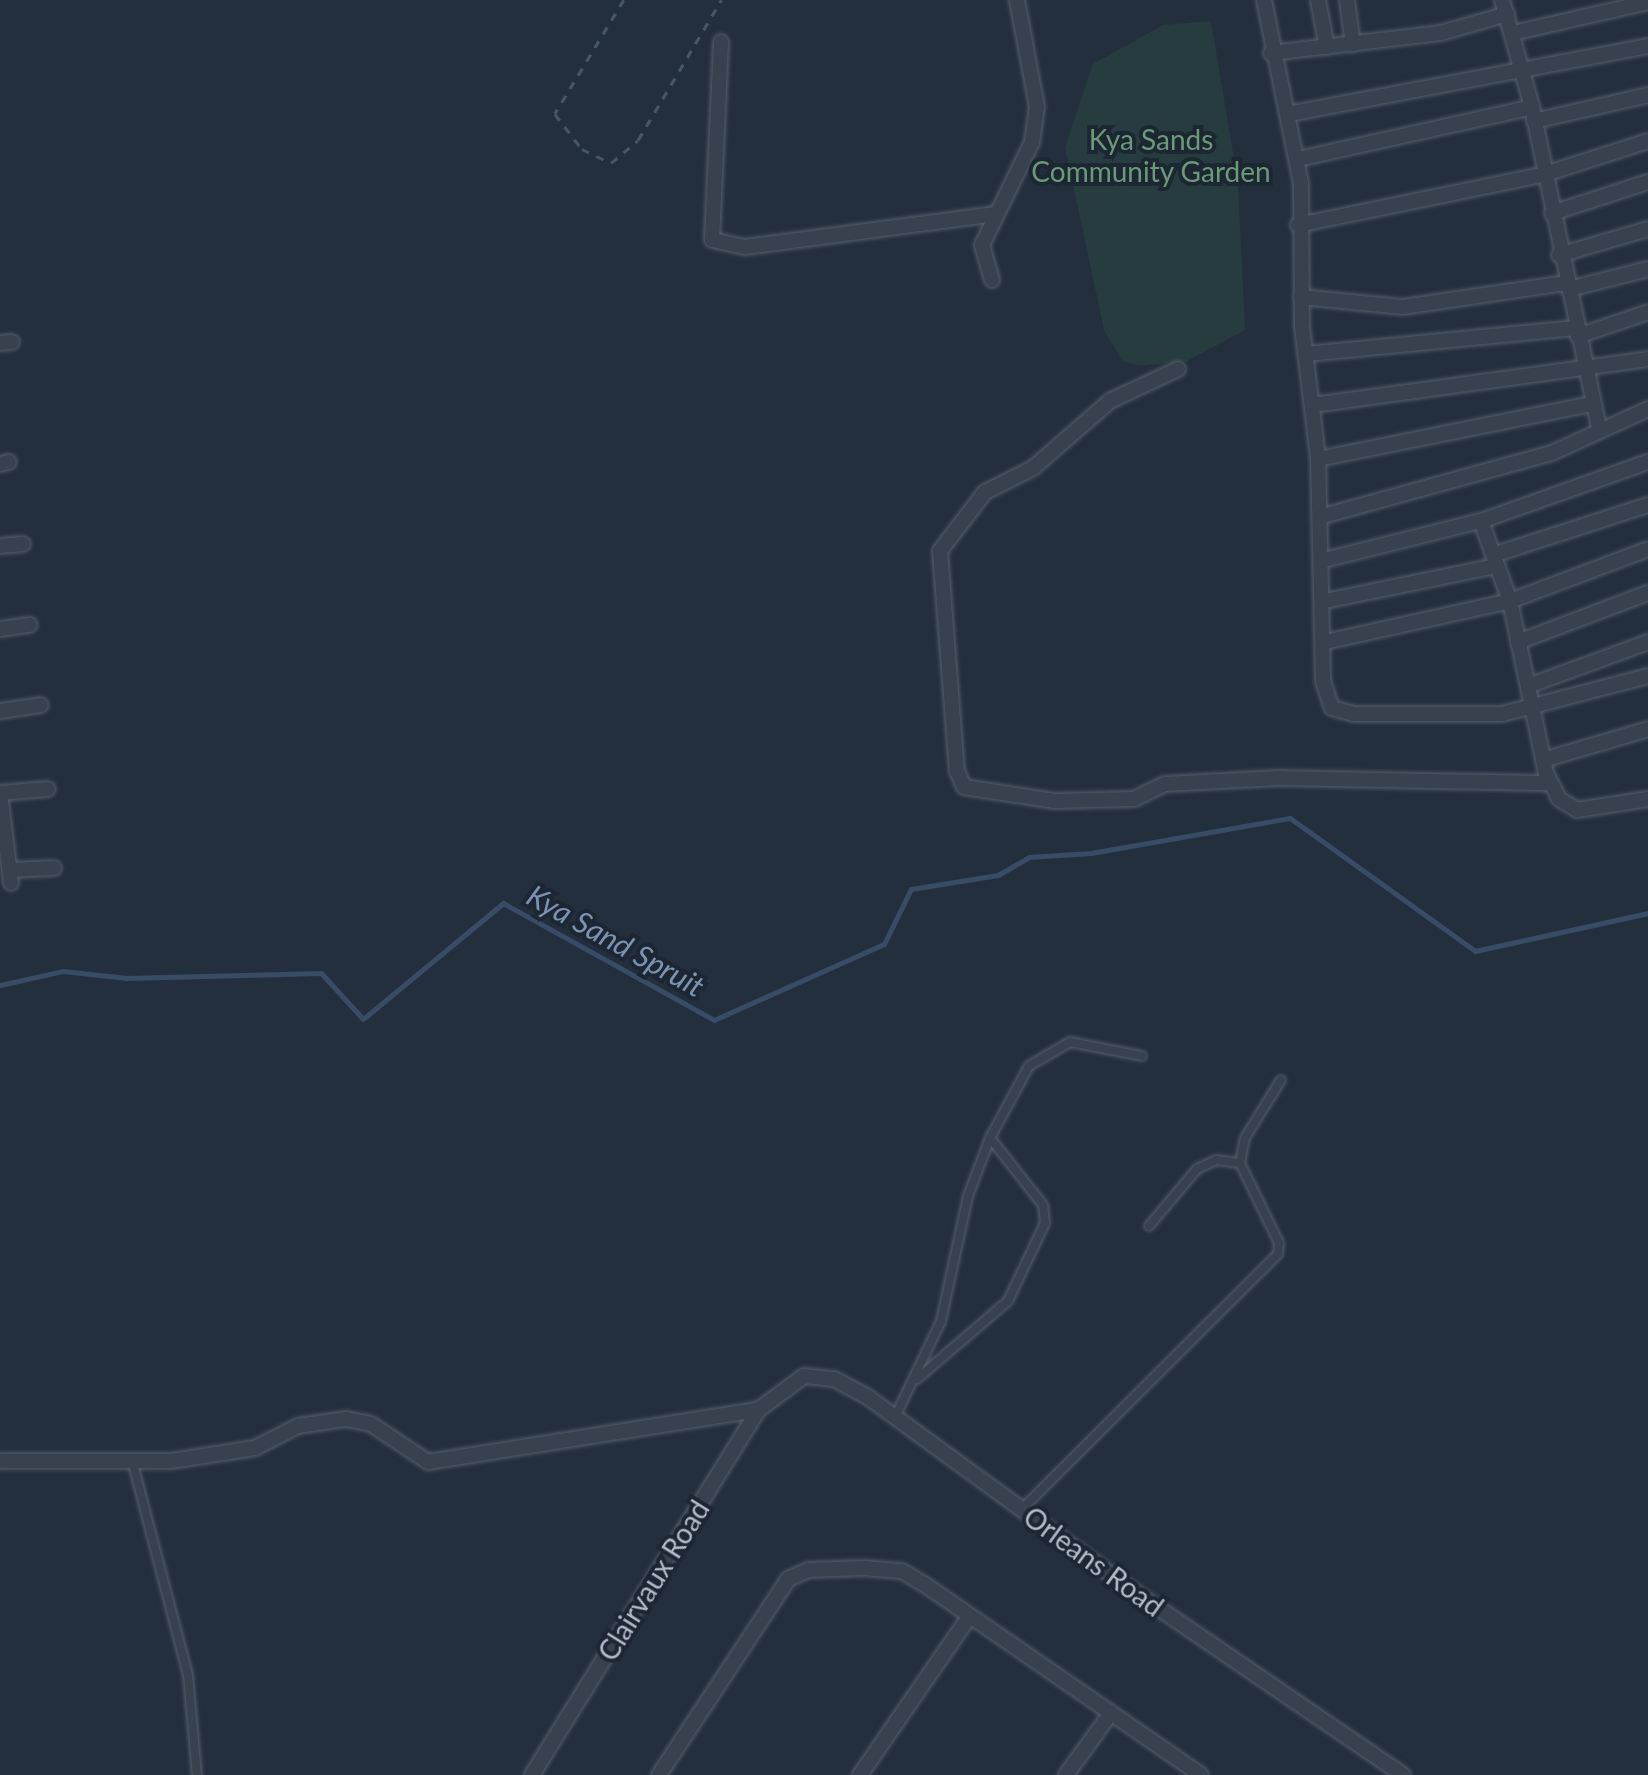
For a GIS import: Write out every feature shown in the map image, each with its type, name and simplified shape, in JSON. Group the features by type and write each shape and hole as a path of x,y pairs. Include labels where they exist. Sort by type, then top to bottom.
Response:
{"street":[{"path":"992,280 982,245 1032,142 1037,106 1017,0"},
{"path":"1264,0 1271,53 1298,159 1301,298 1323,516 1325,691 1340,712 1533,709 1648,676"},
{"path":"1318,0 1327,47"},
{"path":"1347,0 1353,44"},
{"path":"1513,32 1648,2"},
{"path":"1271,53 1441,33 1504,7 1533,114 1542,175 1599,429"},
{"path":"721,42 712,240 746,246 994,214"},
{"path":"1288,114 1648,46"},
{"path":"1298,159 1648,96"},
{"path":"1298,225 1542,175 1648,141"},
{"path":"1552,213 1648,182"},
{"path":"1559,256 1648,229"},
{"path":"1301,298 1404,307 1568,286 1648,269"},
{"path":"1306,354 1577,332 1648,312"},
{"path":"1313,405 1648,359"},
{"path":"1178,369 1110,401 1033,468 985,492 940,551 956,771 964,786 1054,801 1134,799 1164,784 1278,778 1550,783"},
{"path":"1318,459 1591,404"},
{"path":"1323,516 1552,453 1648,409"},
{"path":"1324,560 1481,522 1648,462"},
{"path":"1325,601 1494,561 1648,505"},
{"path":"1481,522 1510,602 1550,783 1564,805 1577,810 1648,798"},
{"path":"0,546 23,544"},
{"path":"1326,642 1510,602 1648,548"},
{"path":"1518,642 1648,593"},
{"path":"0,629 30,625"},
{"path":"1528,686 1648,642"},
{"path":"0,711 40,705"},
{"path":"1543,760 1648,729"},
{"path":"48,789 0,794 1,817 11,876 54,868"},
{"name":"Orleans Road","path":"779,1389 804,1376 834,1379 895,1417 1021,1510 1403,1775"},
{"name":"Clairvaux Road","path":"532,1775 758,1410 779,1389"},
{"path":"0,1462 133,1464 238,1452 331,1419 371,1424 428,1462 758,1410"},
{"path":"659,1775 788,1579 832,1568 902,1571 1202,1775"},
{"path":"860,1775 969,1616"},
{"path":"1066,1775 1111,1713"}],"lane":[{"path":"895,1417 941,1321 968,1196 990,1138 1029,1066 1056,1044 1142,1056"},
{"path":"1021,1510 1278,1254 1273,1228 1240,1163 1245,1138 1281,1080"},
{"path":"914,1382 996,1315 1018,1287 1042,1233 1043,1205 990,1138"},
{"path":"1149,1226 1197,1169 1216,1160 1240,1163"},
{"path":"133,1464 188,1675 197,1775"}],"path":[{"path":"624,0 555,114 582,150 601,162 616,161 638,140 721,0"}],"green space":[{"name":"Kya Sands Community Garden","path":"1211,21 1238,183 1245,330 1187,361 1140,366 1122,361 1104,330 1065,147 1093,64 1163,25"}],"waterway":[{"name":"Kya Sand Spruit","path":"0,985 63,971 127,978 321,973 363,1019 503,903 714,1020 884,944 911,889 998,875 1029,857 1091,853 1290,818 1475,951 1648,913"}]}
